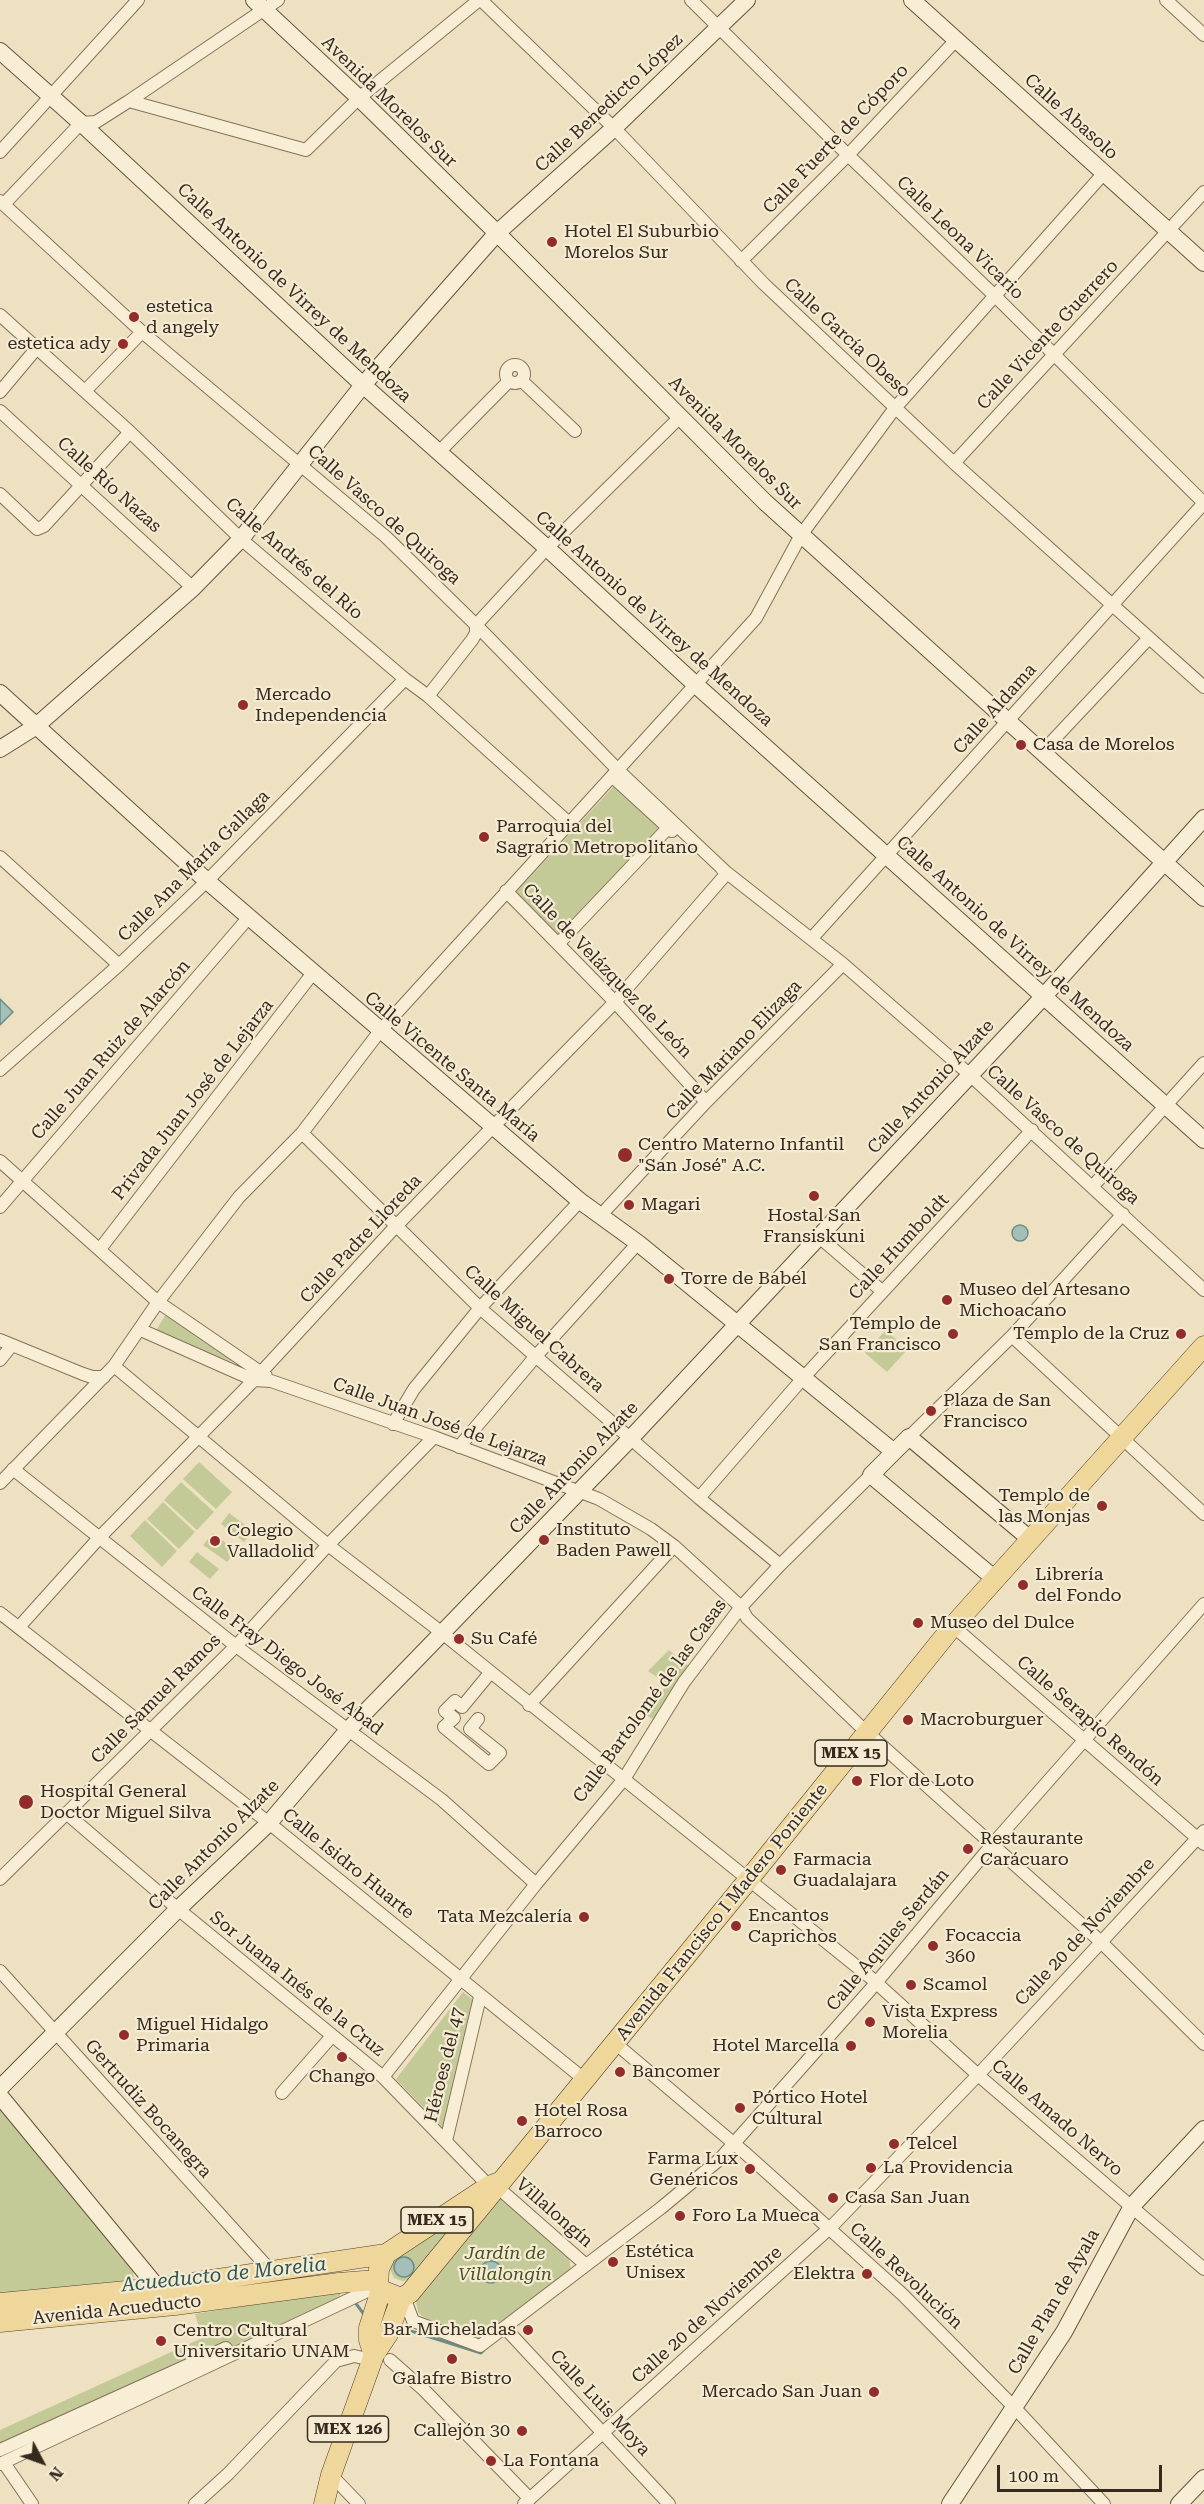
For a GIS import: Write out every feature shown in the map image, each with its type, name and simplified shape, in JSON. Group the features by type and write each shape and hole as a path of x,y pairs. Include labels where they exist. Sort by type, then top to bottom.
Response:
{"main road":[{"name":"Avenida Francisco I Madero Poniente","path":"496,2185 585,2080 953,1626 1204,1346"},
{"name":"MEX 15","path":"378,2285 386,2254 496,2185"},
{"name":"MEX 15","path":"403,2297 410,2294 496,2185"},
{"name":"Avenida Acueducto","path":"0,2303 158,2288 386,2254"},
{"name":"Avenida Acueducto","path":"0,2322 175,2306 316,2286 378,2285"},
{"path":"378,2285 403,2297"},
{"name":"MEX 126","path":"378,2285 369,2333 379,2358"},
{"name":"MEX 126","path":"324,2504 331,2475 403,2297"}],"street":[{"path":"0,152 49,95 138,0"},
{"path":"129,101 306,150 358,98 480,0"},
{"name":"Calle García Obeso","path":"480,0 614,128 741,261 895,408 1204,687"},
{"name":"Calle Leona Vicario","path":"691,0 1204,503"},
{"name":"Calle Benedicto López","path":"0,749 35,727 193,588 241,539 363,385 496,233 614,128 747,0"},
{"name":"Calle Abasolo","path":"912,0 1204,263"},
{"path":"1166,0 1204,35"},
{"path":"2,203 81,123 96,122 129,101 266,3"},
{"name":"Avenida Morelos Sur","path":"266,3 358,98 801,535 1204,898"},
{"name":"Calle Fuerte de Cóporo","path":"741,261 848,155 956,40"},
{"name":"Calle Antonio de Virrey de Mendoza","path":"0,51 81,123 363,385 1204,1140"},
{"path":"0,1483 114,1366 238,1197 302,1133 380,1031 756,618 801,535 895,408 1104,173"},
{"name":"Calle Vicente Guerrero","path":"954,463 1204,192"},
{"name":"Calle Vasco de Quiroga","path":"2,203 142,332 386,537 476,625 668,828 843,964 1032,1130 1204,1290"},
{"name":"Calle Andrés del Río","path":"0,315 85,391 241,539 428,696 570,824"},
{"path":"85,391 142,332"},
{"path":"0,392 36,349"},
{"path":"439,452 515,381 575,431"},
{"name":"Calle Río Nazas","path":"0,411 193,588"},
{"path":"428,696 472,640 476,633 476,625 547,548 681,416"},
{"path":"0,494 37,529 44,526 129,432"},
{"name":"Calle Aldama","path":"812,938 1204,503"},
{"path":"1043,751 1149,638"},
{"name":"Calle Ana María Gallaga","path":"0,1070 119,965 207,881 405,679"},
{"name":"Calle Vicente Santa María","path":"0,693 207,881 580,1201 638,1243 894,1452"},
{"name":"Calle Vasco de Quiroga","path":"616,774 727,873"},
{"name":"Calle Antonio Alzate","path":"0,2088 178,1909 269,1823 348,1730 630,1439 1044,996 1204,818"},
{"path":"558,944 668,828"},
{"path":"0,857 119,965"},
{"name":"Calle Padre Lloreda","path":"19,1627 99,1538 196,1436 258,1376 396,1226 615,1002 727,873"},
{"name":"Calle de Velázquez de León","path":"506,891 615,1002 706,1102"},
{"name":"Calle Juan Ruiz de Alarcón","path":"0,1207 249,917"},
{"name":"Calle Mariano Elizaga","path":"601,1215 706,1102 843,964"},
{"name":"Privada Juan José de Lejarza","path":"100,1249 313,973"},
{"path":"1093,1186 1204,1063"},
{"name":"Calle Humboldt","path":"699,1498 804,1377 1032,1130"},
{"name":"Calle Miguel Cabrera","path":"302,1133 480,1308 630,1439 780,1565"},
{"name":"Calle Juan José de Lejarza","path":"0,1161 159,1302 258,1376"},
{"path":"393,1424 414,1389 480,1308 580,1201"},
{"name":"Calle Bartolomé de las Casas","path":"383,2077 536,1884 624,1779 684,1682 741,1607 780,1565 1012,1335 1123,1214"},
{"path":"818,1236 882,1291"},
{"path":"459,1447 536,1356 638,1243"},
{"name":"Calle Juan José de Lejarza","path":"141,1330 271,1381 434,1437 579,1491 626,1513 674,1546 741,1607 747,1618 867,1732 991,1846 1100,1941 1204,2044"},
{"path":"1012,1335 1204,1514"},
{"path":"0,1340 83,1374 104,1377"},
{"path":"0,1360 12,1345"},
{"name":"Calle Amado Nervo","path":"114,1366 328,1545 441,1632 876,1982 978,2075 1204,2269"},
{"name":"Calle Samuel Ramos","path":"0,1879 236,1646 328,1545 434,1437"},
{"path":"909,1437 1030,1539"},
{"name":"Calle Fray Diego José Abad","path":"13,1469 236,1646 442,1800 536,1884"},
{"path":"871,1475 994,1579"},
{"path":"529,1705 674,1546"},
{"name":"Calle Aquiles Serdán","path":"403,2297 413,2321 480,2346 669,2201 735,2144 991,1846 1204,1604"},
{"name":"Calle Isidro Huarte","path":"0,1613 269,1823 480,1997 585,2080"},
{"name":"Calle Serapio Rendón","path":"953,1626 1084,1740 1202,1838"},
{"path":"478,1719 470,1729 500,1753 489,1764 444,1727 454,1718 445,1711 455,1701 462,1707 490,1673"},
{"name":"Sor Juana Inés de la Cruz","path":"66,1814 383,2077 446,2141 496,2185"},
{"name":"Calle 20 de Noviembre","path":"527,2501 829,2228 978,2075 1100,1941 1202,1838"},
{"name":"Gertrudiz Bocanegra","path":"0,1971 271,2271"},
{"name":"Héroes del 47","path":"446,2141 480,1997"},
{"path":"282,2093 332,2036"},
{"name":"Calle Revolución","path":"615,2043 735,2144 902,2294 1014,2407 1104,2504"},
{"path":"0,2096 158,2288"},
{"name":"Calle Plan de Ayala","path":"950,2504 1064,2332 1132,2206 1204,2129"},
{"name":"Villalongín","path":"496,2185 586,2265"},
{"path":"32,2504 2,2464 378,2285"},
{"path":"0,2450 351,2292"},
{"name":"Calle Luis Moya","path":"505,2328 669,2504"},
{"path":"195,2504 228,2474 336,2361 354,2356 379,2358 424,2390 527,2501"},
{"path":"331,2475 359,2504"},
{"path":"1179,2504 1204,2478"}],"green space":[{"path":"614,786 661,829 558,938 516,892"},
{"path":"166,1314 242,1365 156,1335 155,1332"},
{"path":"886,1330 907,1350 887,1372 865,1353"},
{"path":"199,1462 232,1492 216,1509 183,1479"},
{"path":"181,1482 214,1512 197,1530 164,1500"},
{"path":"163,1502 195,1532 179,1549 147,1519"},
{"path":"229,1513 253,1531 244,1542 221,1524"},
{"path":"145,1520 177,1551 162,1567 130,1536"},
{"path":"213,1533 236,1551 227,1562 203,1545"},
{"path":"197,1552 219,1569 210,1579 189,1562"},
{"path":"669,1650 691,1668 654,1720 646,1715 667,1684 648,1671"},
{"path":"463,1992 473,2000 443,2128 396,2079"},
{"path":"0,2107 133,2266 134,2286 0,2298"},
{"name":"Jardín de Villalongín","path":"499,2197 569,2257 571,2271 481,2341 423,2317 418,2312 416,2301"},
{"path":"444,2229 448,2233 409,2280 402,2281 394,2278 389,2267 395,2255","holes":["403,2257 413,2263 407,2276 401,2276 397,2260"]},
{"path":"334,2290 340,2293 341,2299 0,2461 0,2430 202,2338 195,2314"}],"water":[{"path":"0,999 13,1012 0,1025"},
{"path":"1020,1225 1026,1227 1028,1233 1026,1239 1020,1241 1014,1239 1012,1233 1014,1227"},
{"path":"404,2257 411,2260 414,2267 411,2274 404,2277 397,2274 394,2267 397,2260"},
{"path":"491,2261 499,2264 502,2272 499,2280 491,2283 483,2280 480,2272 483,2264"}],"waterway":[{"name":"Acueducto de Morelia","path":"354,2301 366,2317"},
{"name":"Acueducto de Morelia","path":"398,2327 481,2353 483,2351"}],"place":[{"name":"Hotel El Suburbio Morelos Sur","path":"552,242"},
{"name":"estetica d angely","path":"134,317"},
{"name":"estetica ady","path":"123,344"},
{"name":"Mercado Independencia","path":"243,705"},
{"name":"Casa de Morelos","path":"1021,745"},
{"name":"Parroquia del Sagrario Metropolitano","path":"484,837"},
{"name":"Centro Materno Infantil \"San José\" A.C.","path":"625,1155"},
{"name":"Hostal San Fransiskuni","path":"814,1196"},
{"name":"Magari","path":"629,1205"},
{"name":"Torre de Babel","path":"669,1279"},
{"name":"Museo del Artesano Michoacano","path":"947,1300"},
{"name":"Templo de San Francisco","path":"953,1334"},
{"name":"Templo de la Cruz","path":"1181,1334"},
{"name":"Plaza de San Francisco","path":"931,1411"},
{"name":"Templo de las Monjas","path":"1102,1506"},
{"name":"Instituto Baden Pawell","path":"544,1540"},
{"name":"Colegio Valladolid","path":"215,1541"},
{"name":"Librería del Fondo","path":"1023,1585"},
{"name":"Museo del Dulce","path":"918,1623"},
{"name":"Su Café","path":"459,1639"},
{"name":"Macroburguer","path":"908,1720"},
{"name":"Flor de Loto","path":"857,1781"},
{"name":"Hospital General Doctor Miguel Silva","path":"26,1802"},
{"name":"Restaurante Carácuaro","path":"968,1849"},
{"name":"Farmacia Guadalajara","path":"781,1870"},
{"name":"Tata Mezcalería","path":"584,1917"},
{"name":"Encantos Caprichos","path":"736,1926"},
{"name":"Focaccia 360","path":"933,1946"},
{"name":"Scamol","path":"911,1985"},
{"name":"Vista Express Morelia","path":"870,2022"},
{"name":"Miguel Hidalgo Primaria","path":"124,2035"},
{"name":"Hotel Marcella","path":"851,2046"},
{"name":"Chango","path":"342,2057"},
{"name":"Bancomer","path":"620,2072"},
{"name":"Pórtico Hotel Cultural","path":"740,2108"},
{"name":"Hotel Rosa Barroco","path":"522,2121"},
{"name":"Telcel","path":"894,2144"},
{"name":"La Providencia","path":"871,2168"},
{"name":"Farma Lux Genéricos","path":"750,2169"},
{"name":"Casa San Juan","path":"833,2198"},
{"name":"Foro La Mueca","path":"680,2216"},
{"name":"Estética Unisex","path":"613,2262"},
{"name":"Elektra","path":"867,2274"},
{"name":"Bar Micheladas","path":"528,2330"},
{"name":"Centro Cultural Universitario UNAM","path":"161,2341"},
{"name":"Galafre Bistro","path":"452,2359"},
{"name":"Mercado San Juan","path":"874,2392"},
{"name":"Callejón 30","path":"522,2431"},
{"name":"La Fontana","path":"491,2461"}]}
